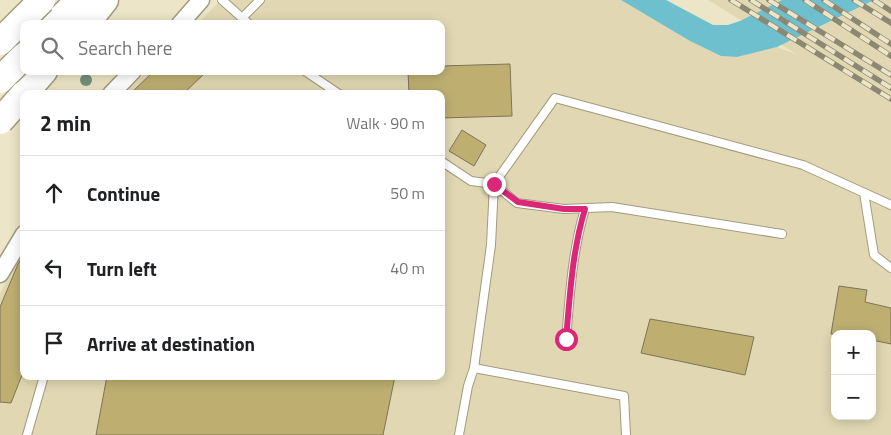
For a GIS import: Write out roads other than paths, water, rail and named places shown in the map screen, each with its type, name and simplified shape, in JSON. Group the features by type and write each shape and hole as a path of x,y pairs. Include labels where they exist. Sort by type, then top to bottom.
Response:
{"highway":[{"path":"22,20 42,0"},
{"path":"59,20 78,0"},
{"path":"89,20 105,0"},
{"path":"0,42 20,22"},
{"path":"0,80 20,60"},
{"path":"28,90 41,75"},
{"path":"0,122 20,100"}],"street":[{"path":"184,20 201,0"},
{"path":"0,74 20,92"},
{"path":"115,90 129,75"},
{"path":"0,274 20,241"}],"lane":[{"path":"222,0 246,20"},
{"path":"243,17 260,0"},
{"path":"311,75 333,90"},
{"path":"459,435 468,386 474,368 492,245 494,184 555,98 803,165 891,205"},
{"path":"445,164 471,181 494,184 518,202 564,209 612,207 782,234"},
{"path":"864,192 874,255 891,268"},
{"path":"566,339 573,260 578,232 585,209"},
{"path":"474,368 624,396 626,435"},
{"path":"27,435 43,380"}],"water":[{"path":"621,0 666,0 713,25 728,25 782,0 874,0 777,47 737,57 721,56 690,41"}],"railway":[{"path":"731,0 891,99"},
{"path":"751,0 891,88"},
{"path":"769,0 891,75"},
{"path":"805,0 891,56"},
{"path":"824,0 891,44"},
{"path":"854,0 891,23"},
{"path":"874,0 891,11"}]}
